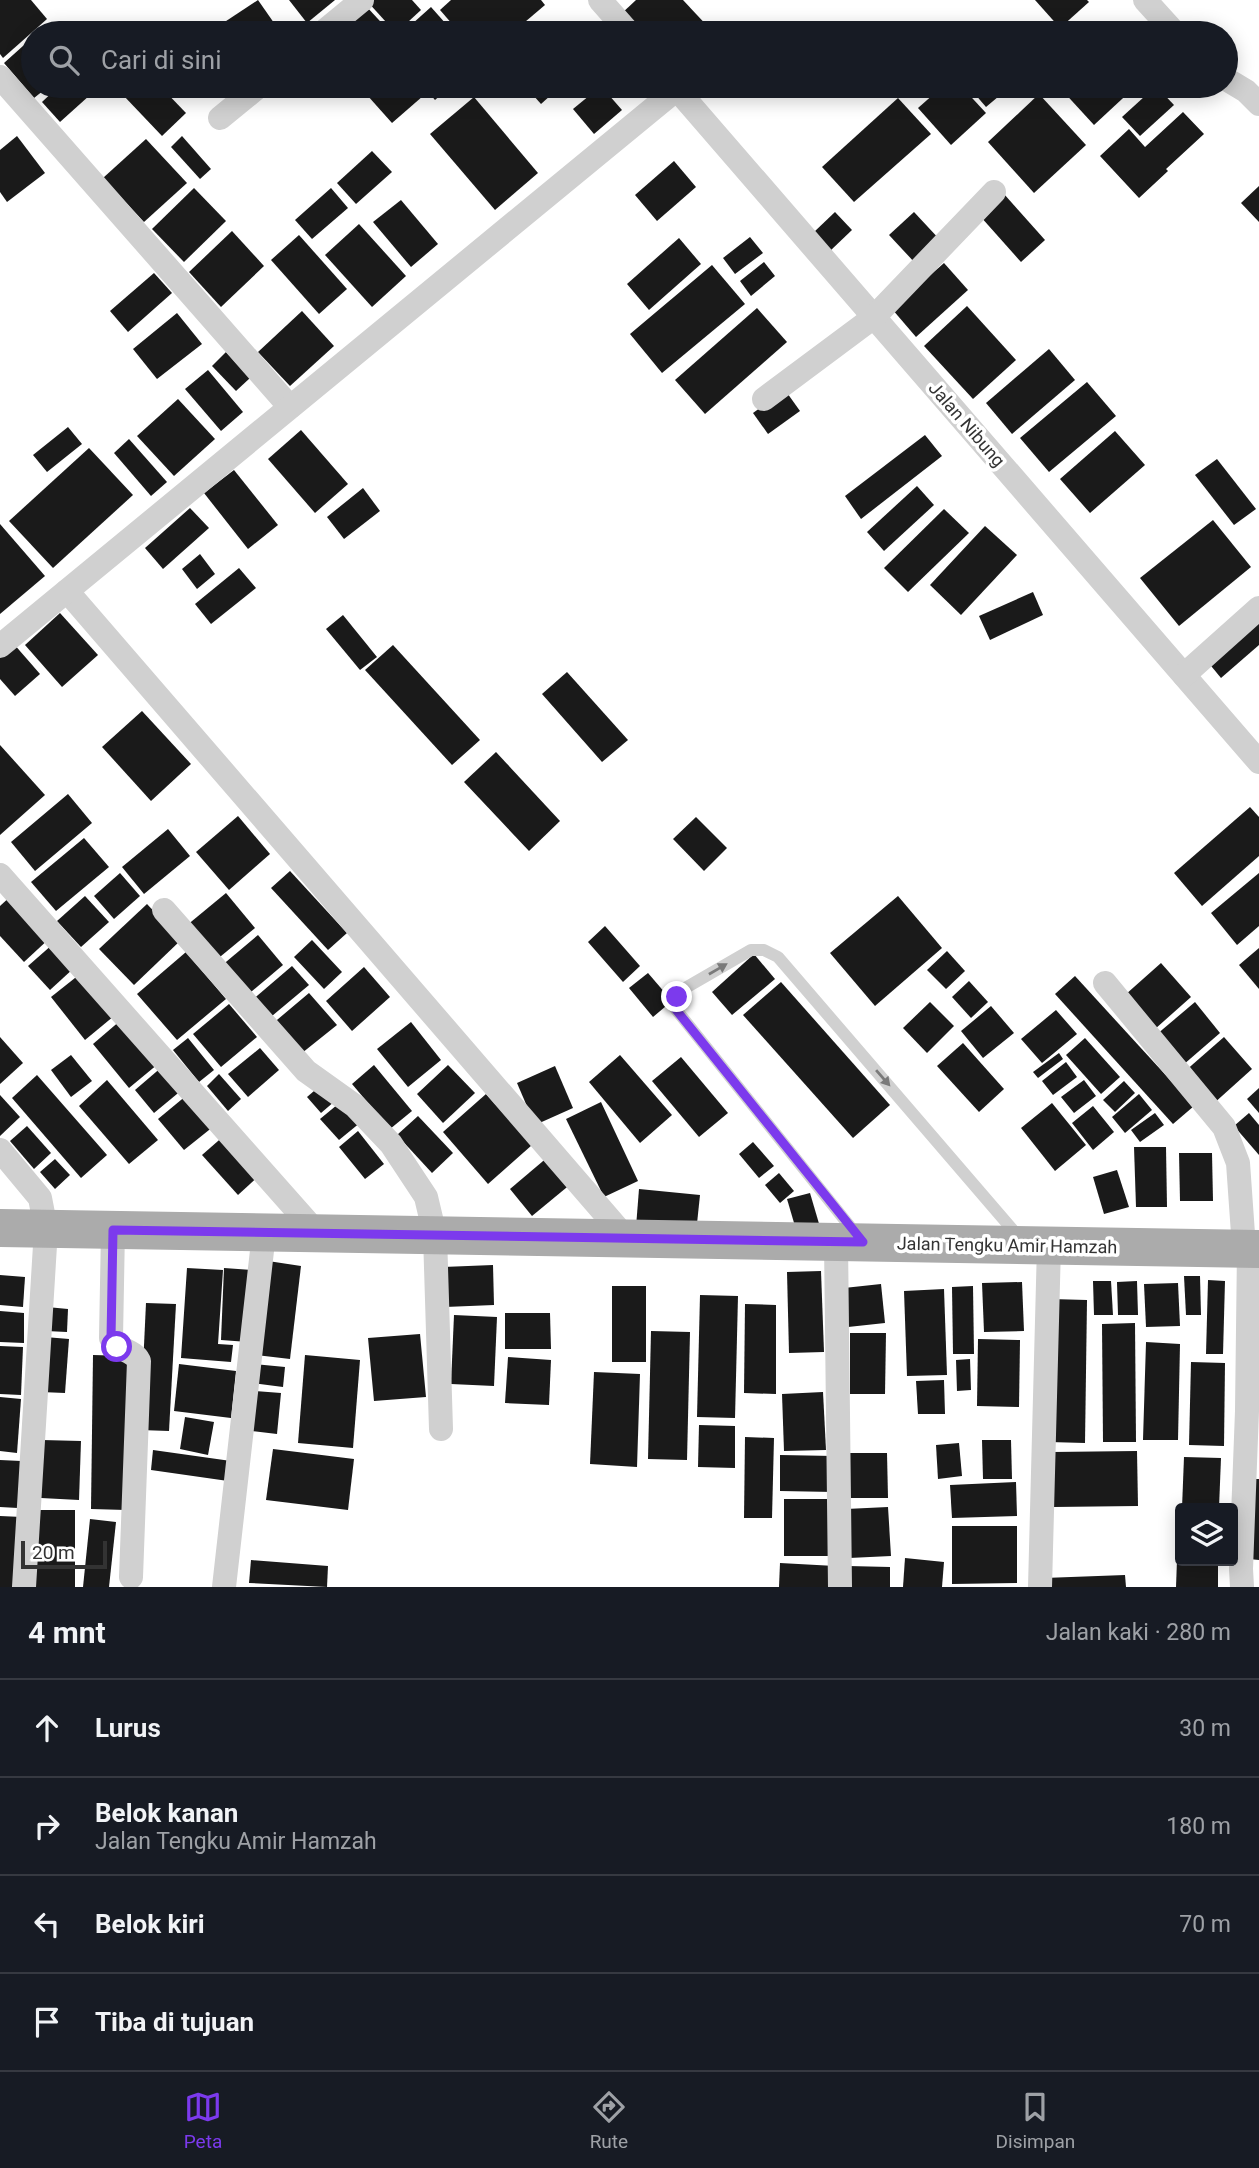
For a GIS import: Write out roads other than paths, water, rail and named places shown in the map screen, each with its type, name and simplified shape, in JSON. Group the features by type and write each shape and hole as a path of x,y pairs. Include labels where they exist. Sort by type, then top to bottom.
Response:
{"main road":[{"name":"Jalan Tengku Amir Hamzah","path":"0,1228 1251,1249"}],"street":[{"path":"337,21 362,0"},
{"path":"1145,0 1164,21"},
{"path":"609,3 621,21"},
{"path":"0,77 290,407"},
{"path":"1238,86 1259,104"},
{"path":"219,118 244,98"},
{"path":"0,646 663,98"},
{"name":"Jalan Nibung","path":"685,98 1259,762"},
{"path":"764,399 874,317 994,192"},
{"path":"67,591 626,1238"},
{"path":"1184,675 1259,608"},
{"path":"0,875 317,1233"},
{"path":"164,910 306,1071 355,1106 391,1144 426,1197 435,1235 441,1429"},
{"path":"1105,983 1224,1127 1238,1163 1251,1249 1242,1587"},
{"path":"0,1150 40,1198 46,1229 24,1587"},
{"path":"113,1230 111,1338 117,1347 135,1354 139,1361 131,1577"},
{"path":"224,1587 264,1233"},
{"path":"840,1587 849,1242"},
{"path":"1037,1245 1040,1587"}],"lane":[{"path":"849,1242 674,1007 677,997 687,987 751,950 764,950 778,957 1037,1245"}]}
